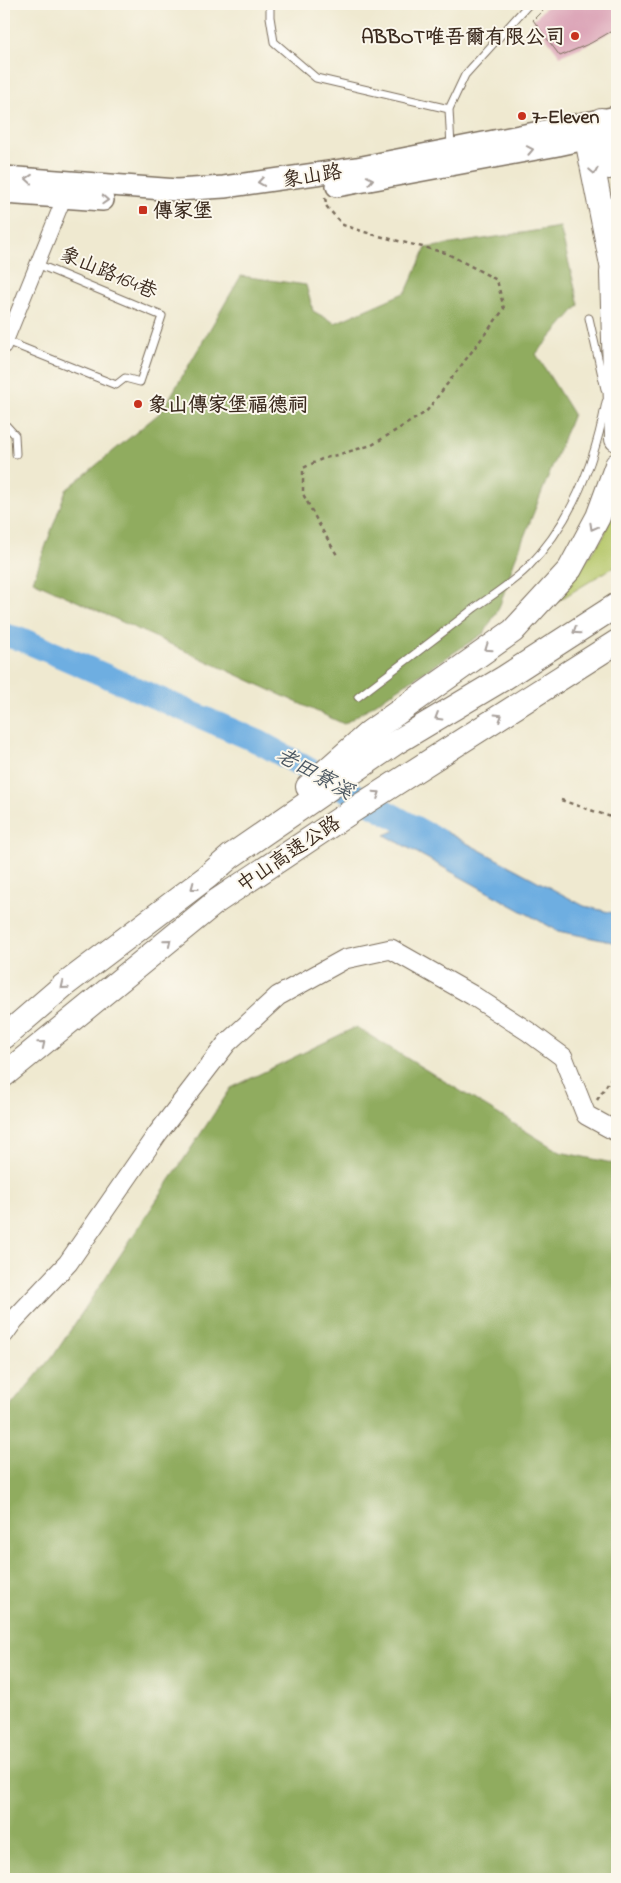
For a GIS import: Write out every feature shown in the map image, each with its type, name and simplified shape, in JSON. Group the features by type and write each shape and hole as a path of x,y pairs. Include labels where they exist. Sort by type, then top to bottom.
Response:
{"highway":[{"path":"602,128 617,213"},
{"path":"602,128 615,281 617,439"},
{"path":"231,856 370,732 512,631 570,569 598,517 617,465"},
{"name":"中山高速公路","path":"4,1037 64,986 207,877 231,856 395,743 504,678 617,605"},
{"name":"中山高速公路","path":"4,1075 218,901 428,762 617,642"},
{"path":"584,664 617,650"}],"main road":[{"name":"象山路","path":"4,177 66,190 176,204 223,202 322,188 453,156 602,128"},
{"name":"象山路","path":"4,193 66,190 224,188 453,156"}],"street":[{"name":"象山路164巷","path":"5,343 66,190"},
{"path":"4,1334 14,1320 68,1262 158,1133 227,1043 278,996 345,959 391,949 472,995 563,1057 586,1115 617,1132"}],"lane":[{"path":"270,4 274,42 316,78 449,109"},
{"path":"453,156 449,109 465,75 529,4"},
{"name":"象山路164巷","path":"5,343 116,384 125,378 140,382 162,316 36,264"},
{"path":"358,697 527,568 550,541 570,509 586,475 598,440 607,395 589,318"},
{"path":"4,423 16,435 16,454"}],"path":[{"path":"322,188 327,207 344,225 370,234 446,253 497,280 504,309 426,412 372,445 322,459 303,468 303,494 338,555"},
{"path":"562,800 617,819"},
{"path":"586,1115 617,1070"}],"green space":[{"path":"560,227 579,305 536,354 573,414 514,562 499,608 484,633 344,724 33,581 66,490 162,411 241,276 306,285 313,311 335,323 406,292 426,248"},
{"path":"617,498 617,565 556,602 604,536"},
{"path":"356,1027 560,1152 617,1164 617,1879 4,1879 4,1414 56,1352 231,1088"}],"water":[{"name":"老田寮溪","path":"422,819 584,906 617,914 617,943 558,931 385,835"}],"building":[{"name":"ABBOT唯吾爾有限公司","path":"549,4 617,4 617,28 591,43 560,56 533,20"}],"waterway":[{"name":"老田寮溪","path":"4,635 23,640 259,742 437,840"}],"place":[{"name":"ABBOT唯吾爾有限公司","path":"575,36"},
{"name":"7-Eleven","path":"522,116"},
{"name":"傳家堡","path":"143,210"},
{"name":"象山傳家堡福德祠","path":"138,404"}]}
